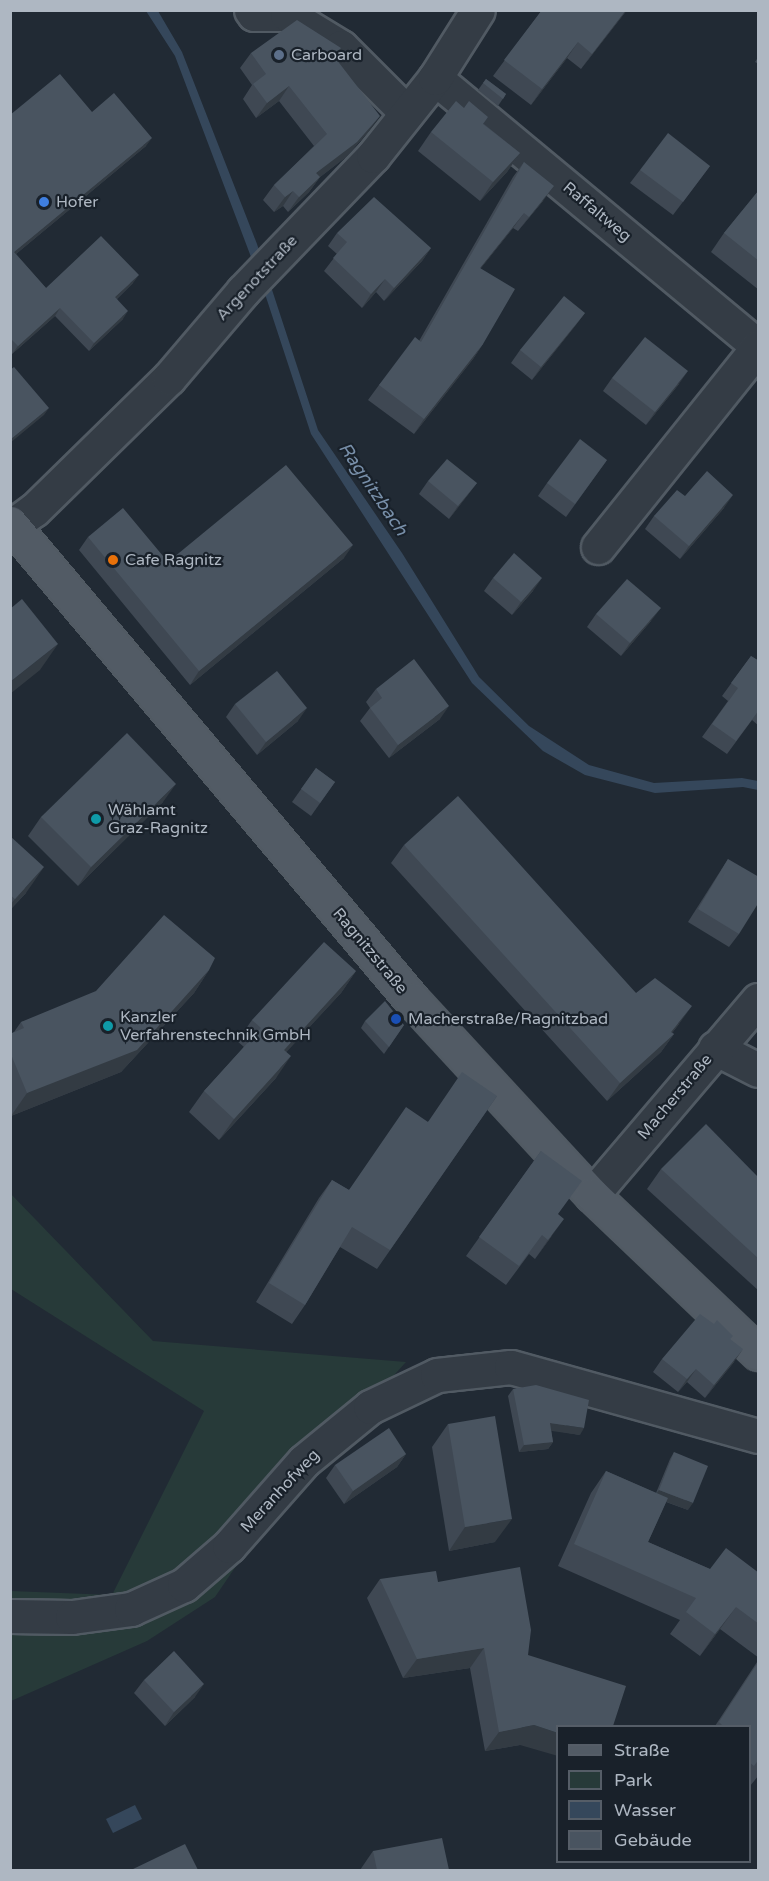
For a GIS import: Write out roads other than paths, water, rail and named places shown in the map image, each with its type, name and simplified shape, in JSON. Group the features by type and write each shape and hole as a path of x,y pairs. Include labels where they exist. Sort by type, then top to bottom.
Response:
{"main road":[{"name":"Ragnitzstraße","path":"12,524 412,1000 592,1195 759,1353"}],"street":[{"path":"250,10 254,14 287,14 341,47 407,113"},
{"name":"Argenotstraße","path":"12,524 34,510 169,378 243,291 373,156 435,78 478,10"},
{"name":"Raffaltweg","path":"435,78 759,346 598,547"},
{"name":"Macherstraße","path":"592,1195 715,1048 759,1000"},
{"path":"715,1048 759,1070"},
{"name":"Meranhofweg","path":"10,1616 72,1617 131,1609 184,1585 229,1546 321,1448 370,1407 437,1375 511,1367 759,1436"}],"water":[{"name":"Ragnitzbach","path":"146,11 158,11 182,52 257,244 318,430 402,553 479,677 529,726 589,765 654,783 742,778 758,781 758,790 743,787 655,793 585,775 543,751 472,683 311,434 265,294 175,56"},
{"path":"135,1805 142,1819 113,1833 106,1819"}],"place":[{"name":"Carboard","path":"279,55"},
{"name":"Hofer","path":"44,202"},
{"name":"Cafe Ragnitz","path":"113,560"},
{"name":"Wählamt Graz-Ragnitz","path":"96,819"},
{"name":"Macherstraße/Ragnitzbad","path":"396,1019"},
{"name":"Kanzler Verfahrenstechnik GmbH","path":"108,1026"}]}
